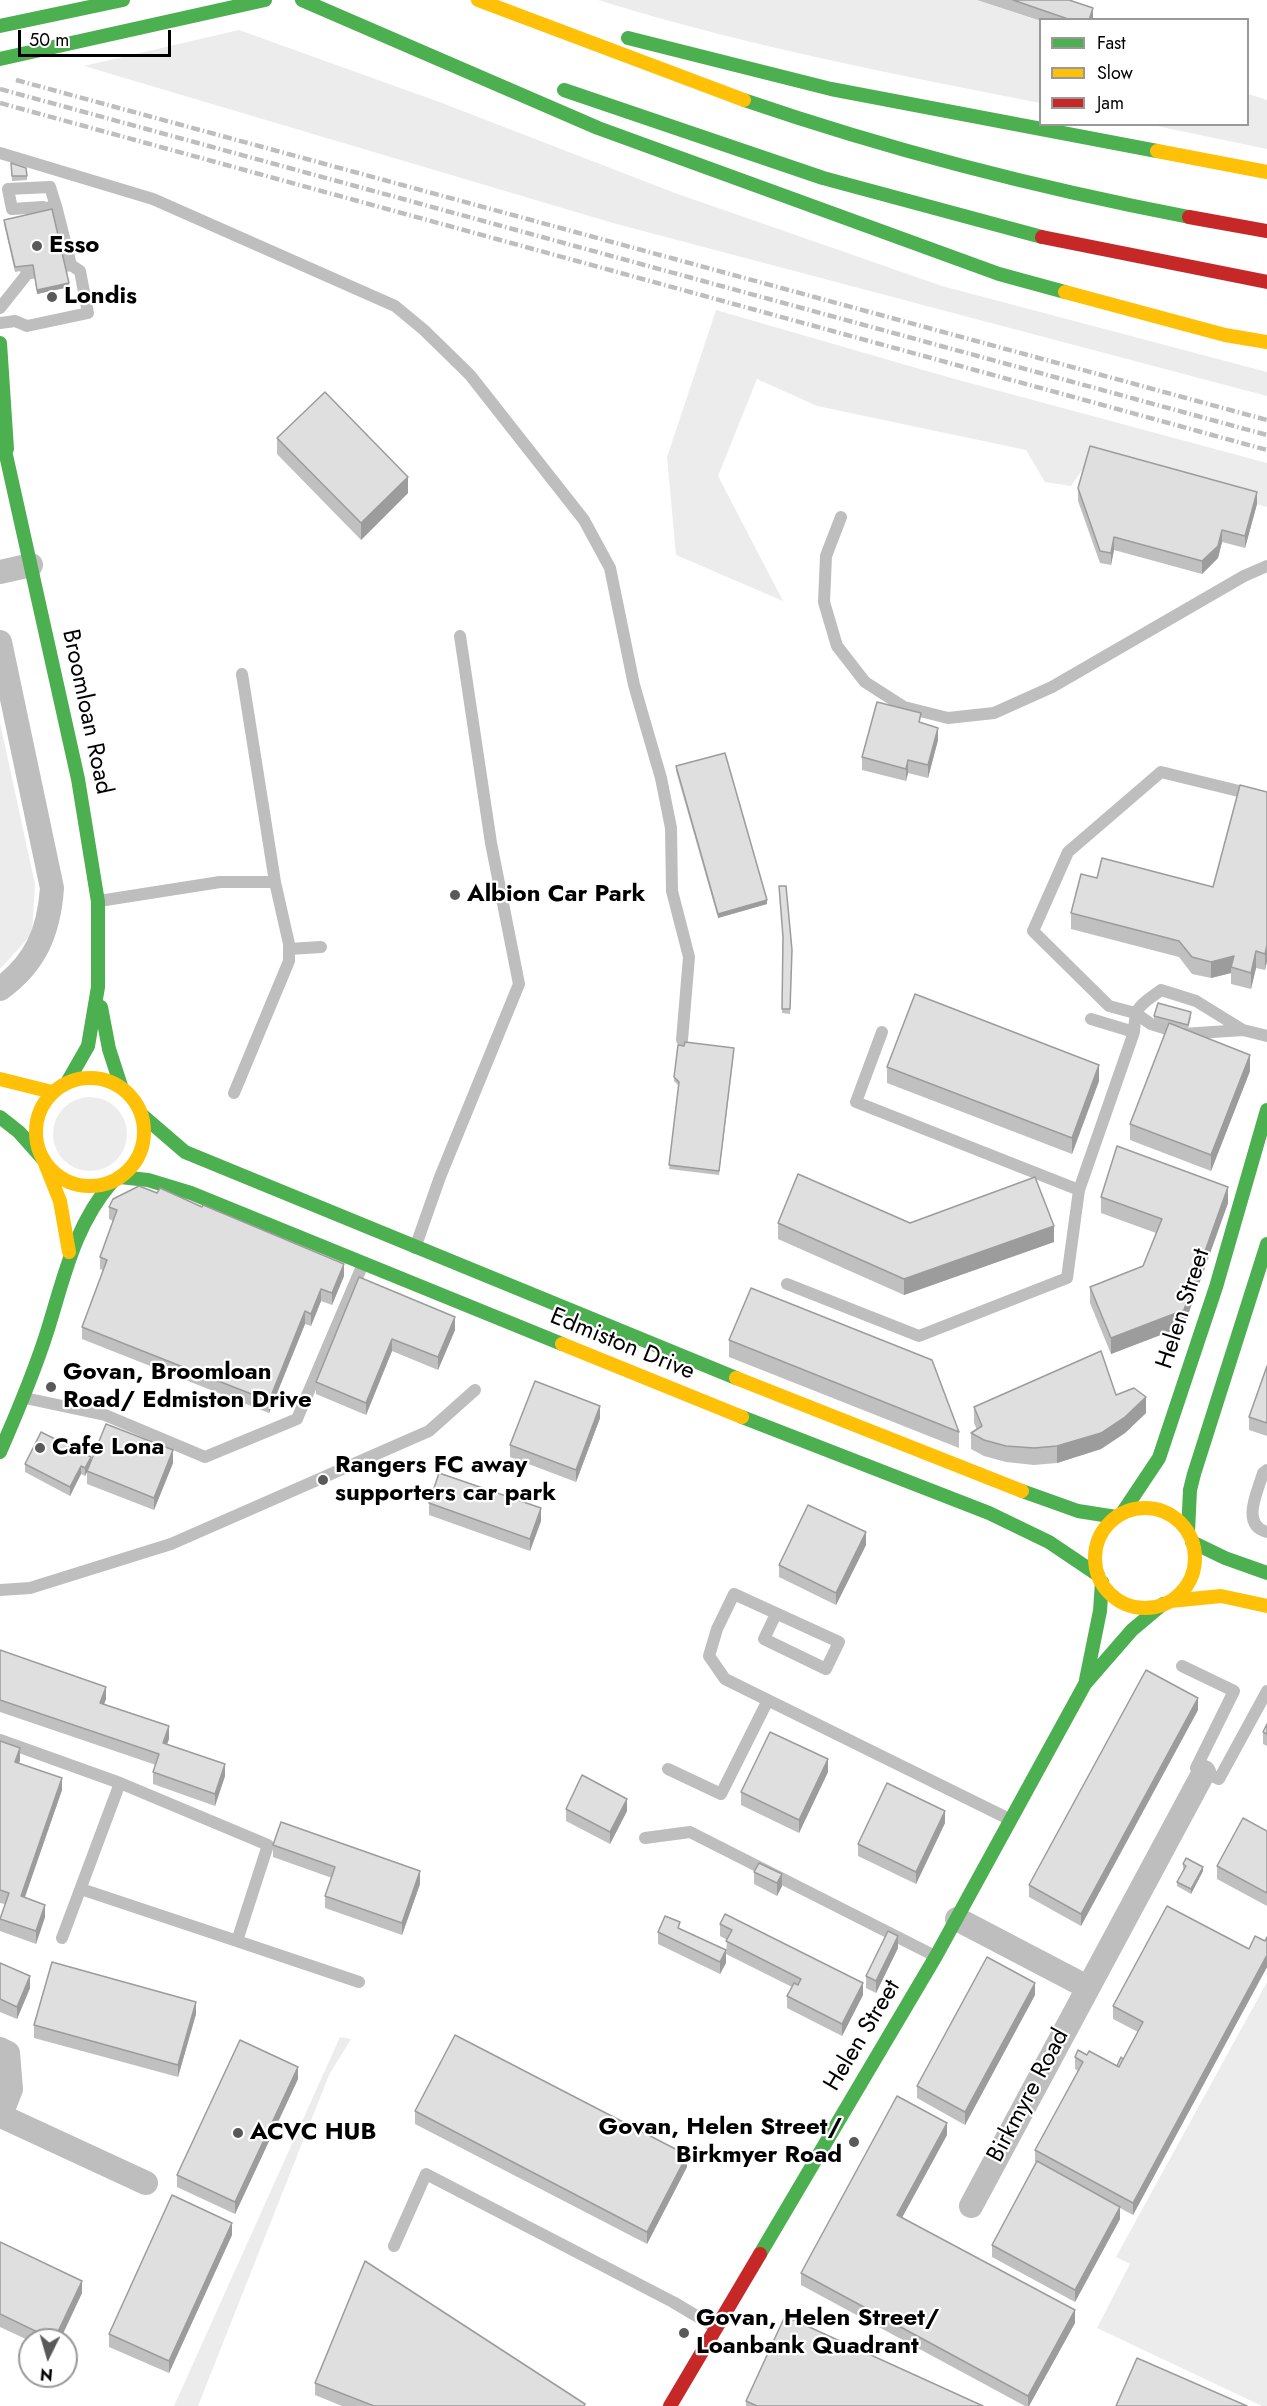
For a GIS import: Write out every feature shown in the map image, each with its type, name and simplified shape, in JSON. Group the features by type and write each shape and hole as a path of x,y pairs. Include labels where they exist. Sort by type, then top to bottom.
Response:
{"main road":[{"path":"0,26 123,0"},
{"path":"0,59 265,0"},
{"path":"302,0 598,128 988,271 1190,326 1267,342"},
{"path":"324,0 435,42"},
{"path":"482,2 831,89 1267,172"},
{"path":"482,2 713,90 876,141 968,167 1085,195 1267,231"},
{"path":"546,84 741,153 911,203 1133,257 1267,282"},
{"name":"Broomloan Road","path":"0,343 7,449"},
{"name":"Broomloan Road","path":"0,428 7,449 78,779 98,902 98,987 88,1046 68,1081"},
{"name":"Broomloan Road","path":"98,987 109,1049 121,1086"},
{"path":"0,1452 24,1398 52,1314 69,1252 88,1212 116,1180 133,1165 141,1150 144,1132 142,1115 134,1099 121,1086 95,1078 68,1081 52,1092 41,1106 36,1124 36,1142 60,1201 69,1252"},
{"path":"0,1079 52,1092"},
{"name":"Helen Street","path":"1120,1514 1159,1458 1254,1172 1267,1110"},
{"name":"Edmiston Drive","path":"142,1115 165,1137 193,1156 414,1249 625,1335 1056,1504 1078,1511 1120,1514"},
{"path":"0,1117 19,1132 54,1173 69,1182 86,1186 116,1180"},
{"name":"Edmiston Drive","path":"116,1180 148,1180 183,1190 718,1408 989,1514 1048,1542 1100,1579"},
{"path":"1167,1603 1187,1584 1193,1570 1190,1490 1267,1244"},
{"path":"1267,1573 1190,1537 1165,1512 1149,1508 1120,1514 1104,1529 1096,1545 1095,1560 1100,1579 1118,1600 1132,1606 1148,1608 1167,1603 1221,1596 1267,1606"},
{"name":"Helen Street","path":"1085,1684 1098,1627 1100,1579"},
{"name":"Helen Street","path":"670,2406 936,1956 1085,1684 1132,1630 1167,1603"}],"street":[{"path":"0,572 31,565"},
{"path":"0,642 52,888 49,920 41,944 25,968 0,989"},
{"name":"Birkmyre Road","path":"971,2206 1204,1772"},
{"path":"957,1919 1087,1987"},
{"path":"0,2049 8,2053 11,2089 0,2116 146,2183"}],"lane":[{"path":"0,153 153,199 395,306 424,330 470,375 584,520 610,568 634,685 661,778 671,828 672,891 688,957 682,1040"},
{"path":"56,206 9,213 8,189 50,187 56,206 71,265"},
{"path":"43,207 48,237"},
{"path":"22,252 27,274"},
{"path":"0,308 27,274 53,262 71,265 80,271 88,313 27,326 15,321 0,323"},
{"path":"841,517 826,556 824,602 837,646 865,682 904,707 948,718 994,713 1052,687 1244,576 1267,566"},
{"path":"414,1249 451,1148 519,984 491,843 460,636"},
{"path":"234,1093 289,961 289,949 275,882 242,674"},
{"path":"1243,1030 1183,1034 1151,1024 1135,1013 1109,1006 1033,931 1068,852 1161,772 1267,798"},
{"path":"98,902 220,882 275,882"},
{"path":"289,949 321,946"},
{"path":"787,1284 919,1336 1067,1278 1079,1190 1134,1032 1135,1013 1161,990 1196,1001 1243,1030 1267,1036"},
{"path":"1091,1019 1134,1032"},
{"path":"882,1032 856,1102 1079,1190"},
{"path":"24,1398 105,1415 205,1457 297,1419 363,1264"},
{"path":"0,1590 30,1588 171,1544 429,1431 475,1390"},
{"path":"1267,1470 1263,1473 1252,1518 1255,1525 1267,1532"},
{"path":"776,1614 764,1639 826,1669 839,1642 734,1594 717,1629 709,1656 725,1679 1010,1819"},
{"path":"1182,1666 1234,1691 1196,1767 1219,1779 1267,1691"},
{"path":"668,1769 721,1794 768,1700"},
{"path":"0,1740 120,1783 268,1845 237,1941"},
{"path":"62,1938 120,1783"},
{"path":"645,1838 690,1832 936,1956"},
{"path":"81,1889 359,1982"},
{"path":"394,2246 426,2174 673,2302 716,2327"}],"shaded area":[{"path":"598,0 977,0 1039,21 1039,103 873,70 763,45"},
{"path":"239,30 442,103 675,193 942,286 1267,372 1267,396 613,223 84,66"},
{"path":"1249,94 1267,100 1267,149 1157,126 1249,126"},
{"path":"716,310 951,378 1267,463 1267,507 1090,459 1071,486 1045,482 1026,450 817,406 757,379 718,476 783,601 676,555 667,457"},
{"path":"0,723 35,884 32,934 0,969"},
{"path":"90,1097 111,1103 121,1113 127,1134 121,1155 111,1165 90,1171 69,1165 59,1155 53,1134 59,1113 69,1103"},
{"path":"1267,1982 1267,2406 1262,2406 1097,2328 1130,2264 1116,2257"},
{"path":"340,2037 351,2039 329,2075 198,2406 174,2406"}],"building":[{"path":"1013,0 1069,0 1093,8 1090,18 1065,18"},
{"path":"11,163 26,168 27,176 12,176"},
{"path":"52,209 69,283 37,290 33,265 15,267 4,220"},
{"path":"325,392 408,477 361,523 277,438"},
{"path":"1090,446 1257,492 1245,536 1222,530 1218,546 1202,561 1114,537 1111,553 1100,551 1078,488"},
{"path":"877,702 921,713 919,722 938,728 928,765 908,760 906,769 862,757"},
{"path":"725,753 767,900 718,914 676,766"},
{"path":"1240,785 1267,792 1267,945 1265,954 1256,951 1251,973 1231,967 1234,956 1211,962 1192,957 1179,941 1071,913 1081,874 1097,878 1102,858 1213,887"},
{"path":"779,886 786,886 792,950 790,1009 782,1009 783,937"},
{"path":"915,994 1099,1065 1072,1138 887,1067"},
{"path":"1158,1003 1191,1012 1188,1025 1154,1016"},
{"path":"1169,1023 1250,1055 1211,1155 1130,1124"},
{"path":"685,1042 734,1048 719,1171 669,1165 679,1082 674,1077 678,1045 684,1046"},
{"path":"1117,1146 1228,1187 1184,1310 1111,1338 1090,1287 1143,1266 1162,1219 1101,1197"},
{"path":"798,1174 910,1223 1035,1177 1054,1226 904,1279 778,1223"},
{"path":"139,1186 157,1193 160,1188 344,1264 332,1293 321,1289 311,1314 305,1311 269,1401 82,1327 107,1260 100,1257 117,1210 109,1207 113,1199"},
{"path":"359,1277 455,1317 438,1357 392,1339 366,1403 316,1382"},
{"path":"751,1288 932,1360 959,1432 729,1340"},
{"path":"1101,1351 1116,1395 1134,1388 1146,1397 1125,1417 1101,1433 1057,1446 1034,1448 1006,1446 984,1440 971,1433 982,1426 974,1407"},
{"path":"1267,1366 1267,1423 1249,1417"},
{"path":"535,1381 600,1406 576,1470 510,1445"},
{"path":"106,1424 173,1450 154,1498 87,1471"},
{"path":"41,1432 91,1457 85,1468 81,1466 70,1487 25,1464"},
{"path":"439,1473 541,1508 530,1539 429,1503"},
{"path":"808,1505 866,1532 836,1593 779,1565"},
{"path":"0,1650 106,1687 100,1703 169,1726 163,1743 225,1764 215,1794 153,1772 159,1754 0,1700"},
{"path":"1146,1670 1198,1698 1081,1914 1029,1885"},
{"path":"770,1732 828,1759 799,1820 741,1792"},
{"path":"0,1741 20,1748 15,1762 62,1778 21,1896 45,1905 36,1931 0,1919 9,1893 0,1890"},
{"path":"582,1775 627,1799 610,1832 566,1809"},
{"path":"887,1783 945,1811 916,1872 858,1844"},
{"path":"1243,1818 1267,1831 1267,1893 1217,1866"},
{"path":"281,1822 420,1871 402,1923 325,1896 335,1867 273,1845"},
{"path":"1186,1858 1203,1867 1191,1889 1177,1882 1186,1866 1183,1864"},
{"path":"759,1863 782,1874 777,1883 754,1872"},
{"path":"1167,1906 1249,1949 1255,1936 1265,1941 1267,1937 1267,1955 1133,2203 1035,2150 1083,2062 1075,2057 1078,2050 1087,2055 1089,2051 1119,2067 1143,2022 1113,2006"},
{"path":"725,1914 863,1983 842,2024 787,1996 794,1983 798,1985 801,1979 726,1941 732,1930 720,1924"},
{"path":"665,1916 680,1922 678,1928 726,1950 720,1962 658,1932"},
{"path":"888,1931 898,1936 876,1981 866,1976"},
{"path":"987,1957 1035,1983 965,2112 917,2086"},
{"path":"52,1962 196,2002 178,2065 34,2025"},
{"path":"0,1963 30,1976 17,2007 0,1999"},
{"path":"455,2035 687,2155 647,2232 415,2111"},
{"name":"ACVC HUB","path":"240,2040 298,2067 235,2202 177,2175"},
{"path":"1121,2057 1123,2059 1119,2067 1117,2066"},
{"path":"897,2096 947,2123 897,2215 1075,2310 1028,2396 801,2273"},
{"path":"1037,2161 1120,2207 1075,2290 992,2245"},
{"path":"172,2195 232,2223 169,2361 109,2334"},
{"path":"0,2242 82,2281 60,2328 29,2328 0,2314"},
{"path":"365,2261 585,2404 584,2406 374,2406 315,2383"},
{"path":"785,2316 983,2406 757,2406 746,2401"},
{"path":"1137,2358 1247,2406 1116,2406"}],"railway":[{"path":"16,80 1267,420"},
{"path":"0,89 1267,435"},
{"path":"0,103 1267,450"}],"traffic: fast":[{"path":"0,26 123,0"},
{"path":"0,59 265,0"},
{"path":"302,0 598,128 999,274 1065,292"},
{"path":"628,38 831,89 1157,151"},
{"path":"564,90 823,178 1042,237"},
{"path":"744,100 854,135 965,166 1076,194 1189,217"},
{"path":"0,343 7,449"},
{"path":"0,428 78,779 98,902 98,987 88,1046 68,1081"},
{"path":"101,1007 109,1049 121,1086"},
{"path":"1123,1512 1159,1458 1216,1287 1267,1110"},
{"path":"142,1115 185,1152 736,1378"},
{"path":"0,1117 19,1132 43,1159"},
{"path":"120,1177 148,1180 191,1193 562,1344"},
{"path":"0,1452 37,1363 79,1235 88,1216 112,1182"},
{"path":"1188,1532 1190,1490 1194,1474 1267,1244"},
{"path":"742,1417 989,1513 1049,1542 1098,1575"},
{"path":"1022,1491 1078,1511 1116,1517"},
{"path":"1192,1542 1225,1558 1267,1573"},
{"path":"1086,1680 1100,1611 1102,1582"},
{"path":"760,2254 936,1956 1085,1684 1132,1630 1163,1604"}],"traffic: slow":[{"path":"478,0 744,100"},
{"path":"1157,151 1267,172"},
{"path":"1065,292 1225,335 1267,342"},
{"path":"90,1078 111,1082 128,1094 140,1111 144,1132 140,1153 128,1170 111,1182 90,1186 69,1182 52,1170 40,1153 36,1132 40,1111 52,1094 69,1082 90,1078"},
{"path":"0,1079 52,1092"},
{"path":"44,1161 60,1201 69,1252"},
{"path":"562,1344 742,1417"},
{"path":"736,1378 1022,1491"},
{"path":"1145,1508 1164,1512 1180,1523 1191,1539 1195,1558 1191,1577 1180,1593 1164,1604 1145,1608 1126,1604 1110,1593 1099,1577 1095,1558 1099,1539 1110,1523 1126,1512 1145,1508"},
{"path":"1171,1601 1221,1596 1267,1606"}],"traffic: jam":[{"path":"1189,217 1267,231"},
{"path":"1042,237 1267,282"},
{"path":"670,2406 760,2254"}],"place":[{"name":"Esso","path":"37,246"},
{"name":"Londis","path":"52,297"},
{"name":"Albion Car Park","path":"455,895"},
{"name":"Govan, Broomloan Road/ Edmiston Drive","path":"51,1387"},
{"name":"Cafe Lona","path":"40,1448"},
{"name":"Rangers FC away supporters car park","path":"323,1480"},
{"name":"ACVC HUB","path":"238,2133"},
{"name":"Govan, Helen Street/ Birkmyer Road","path":"854,2142"},
{"name":"Govan, Helen Street/ Loanbank Quadrant","path":"684,2333"}]}
